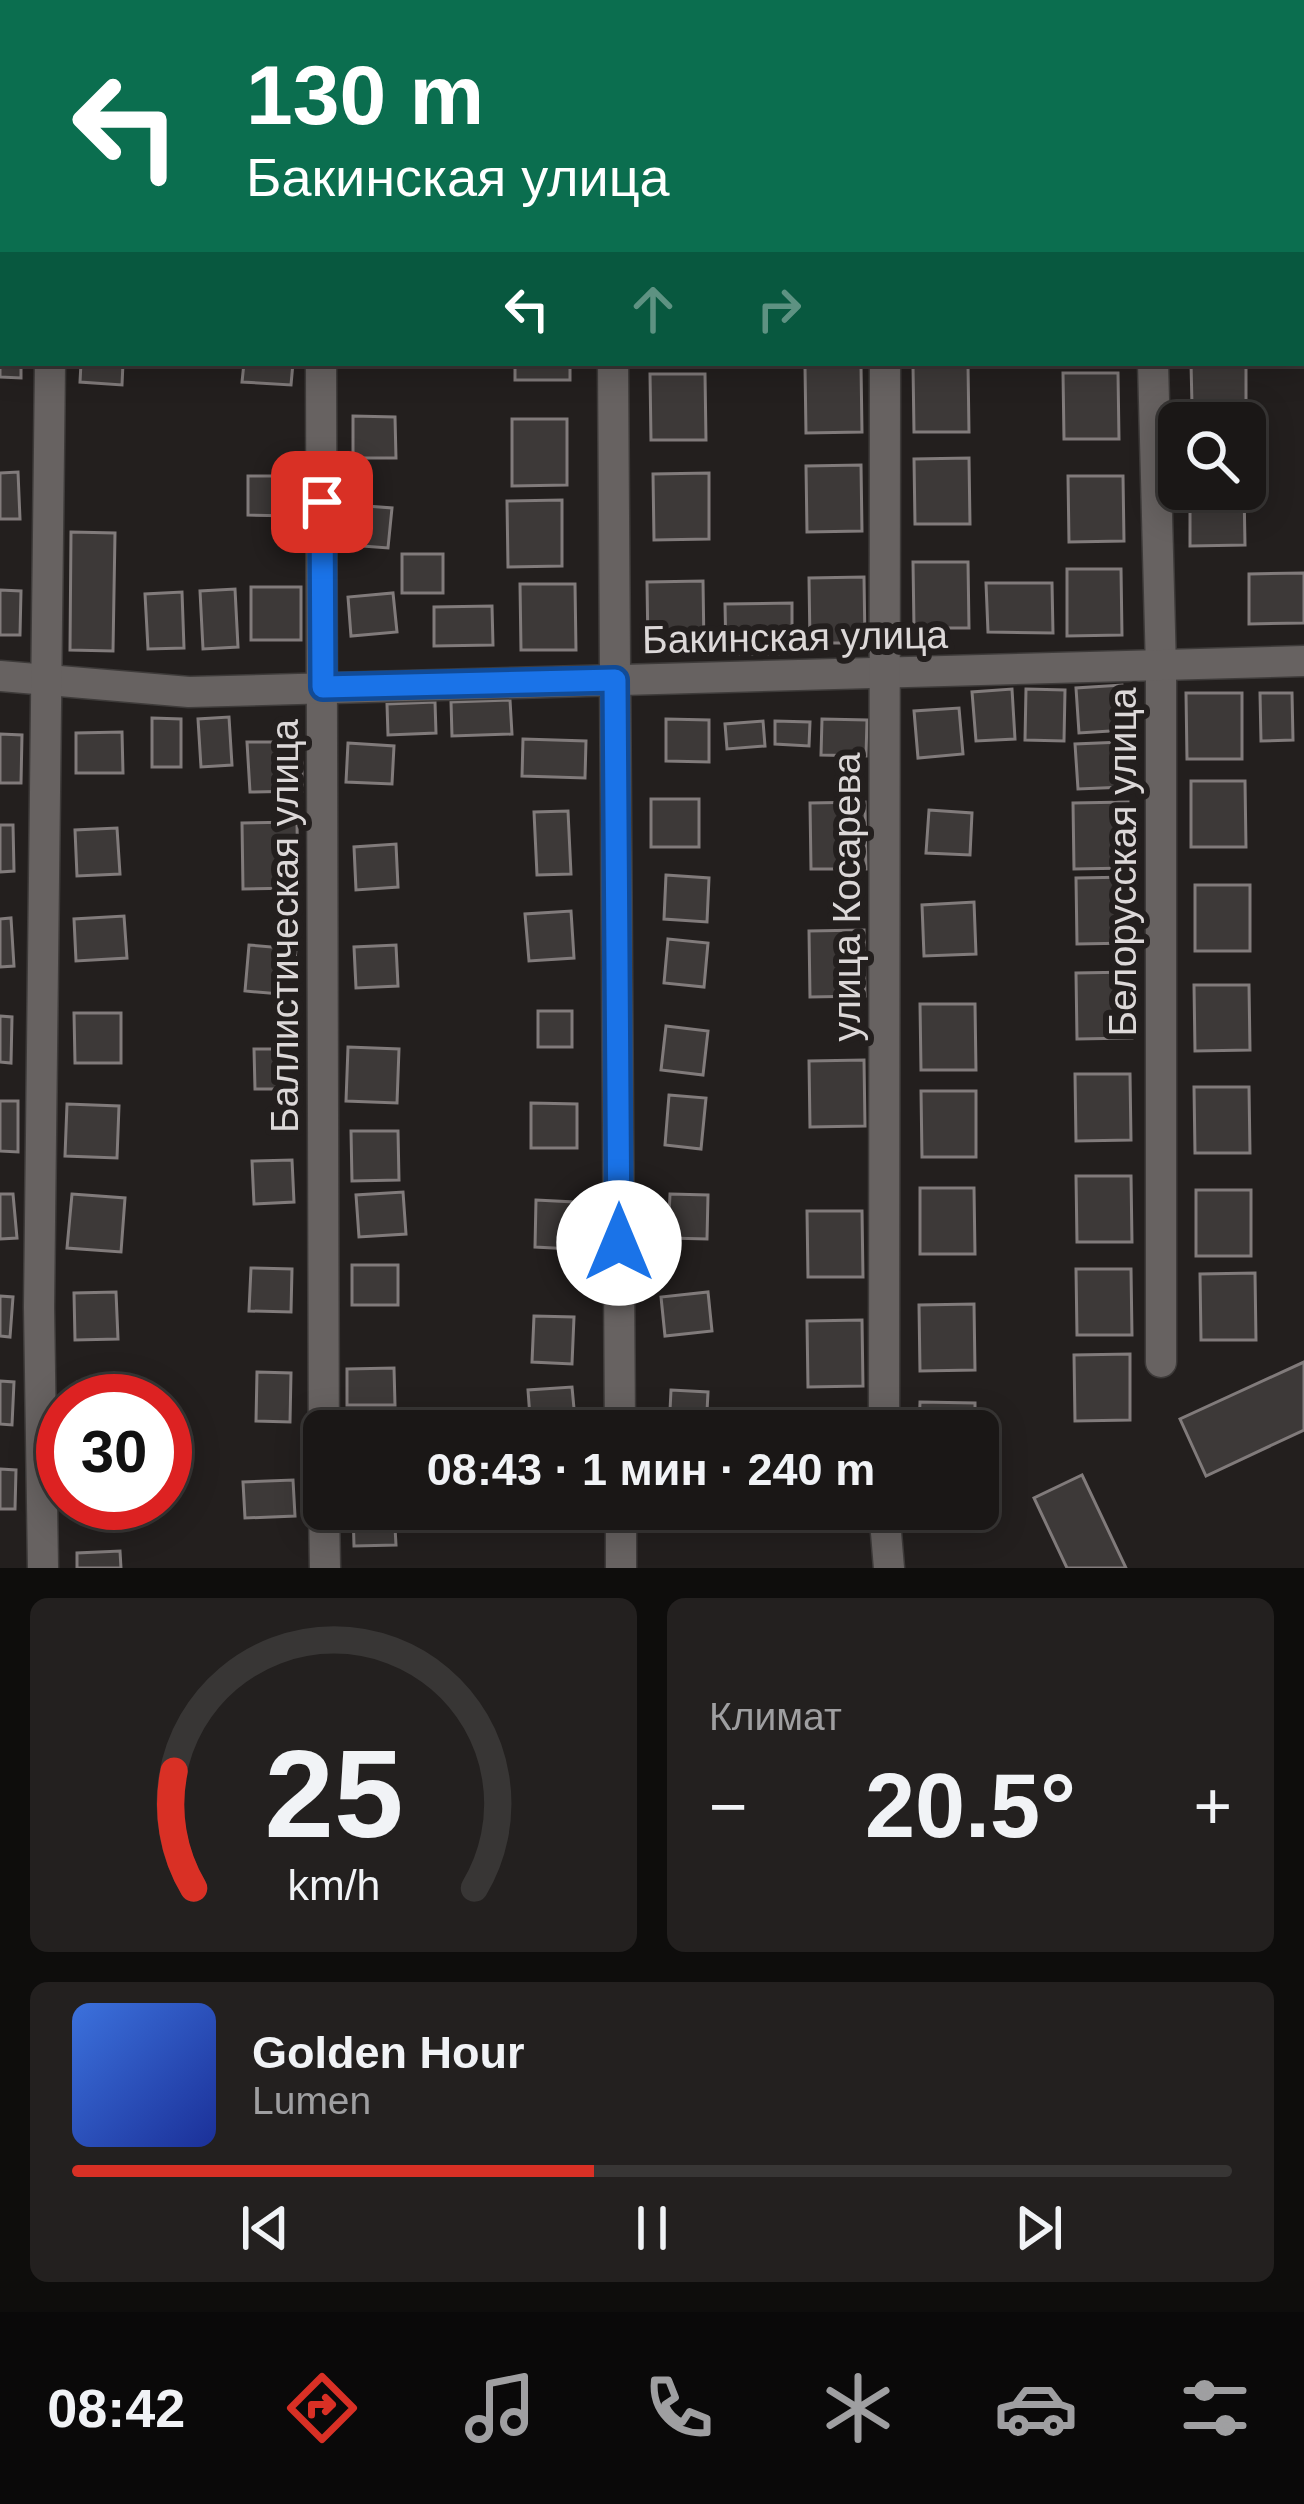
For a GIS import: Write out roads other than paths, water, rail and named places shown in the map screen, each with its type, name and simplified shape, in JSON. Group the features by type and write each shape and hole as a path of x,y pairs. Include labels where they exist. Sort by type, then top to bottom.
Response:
{"street":[{"path":"43,1568 39,1307 50,366"},
{"name":"Баллистическая улица","path":"321,366 324,1410"},
{"path":"613,366 620,1410"},
{"name":"улица Косарева","path":"884,1410 885,366"},
{"name":"Белорусская улица","path":"1153,366 1161,669 1161,1362"},
{"name":"Бакинская улица","path":"0,676 189,692 1161,669 1304,661"},
{"path":"324,1530 325,1568"},
{"path":"621,1530 622,1568"},
{"path":"886,1530 889,1568"}]}
